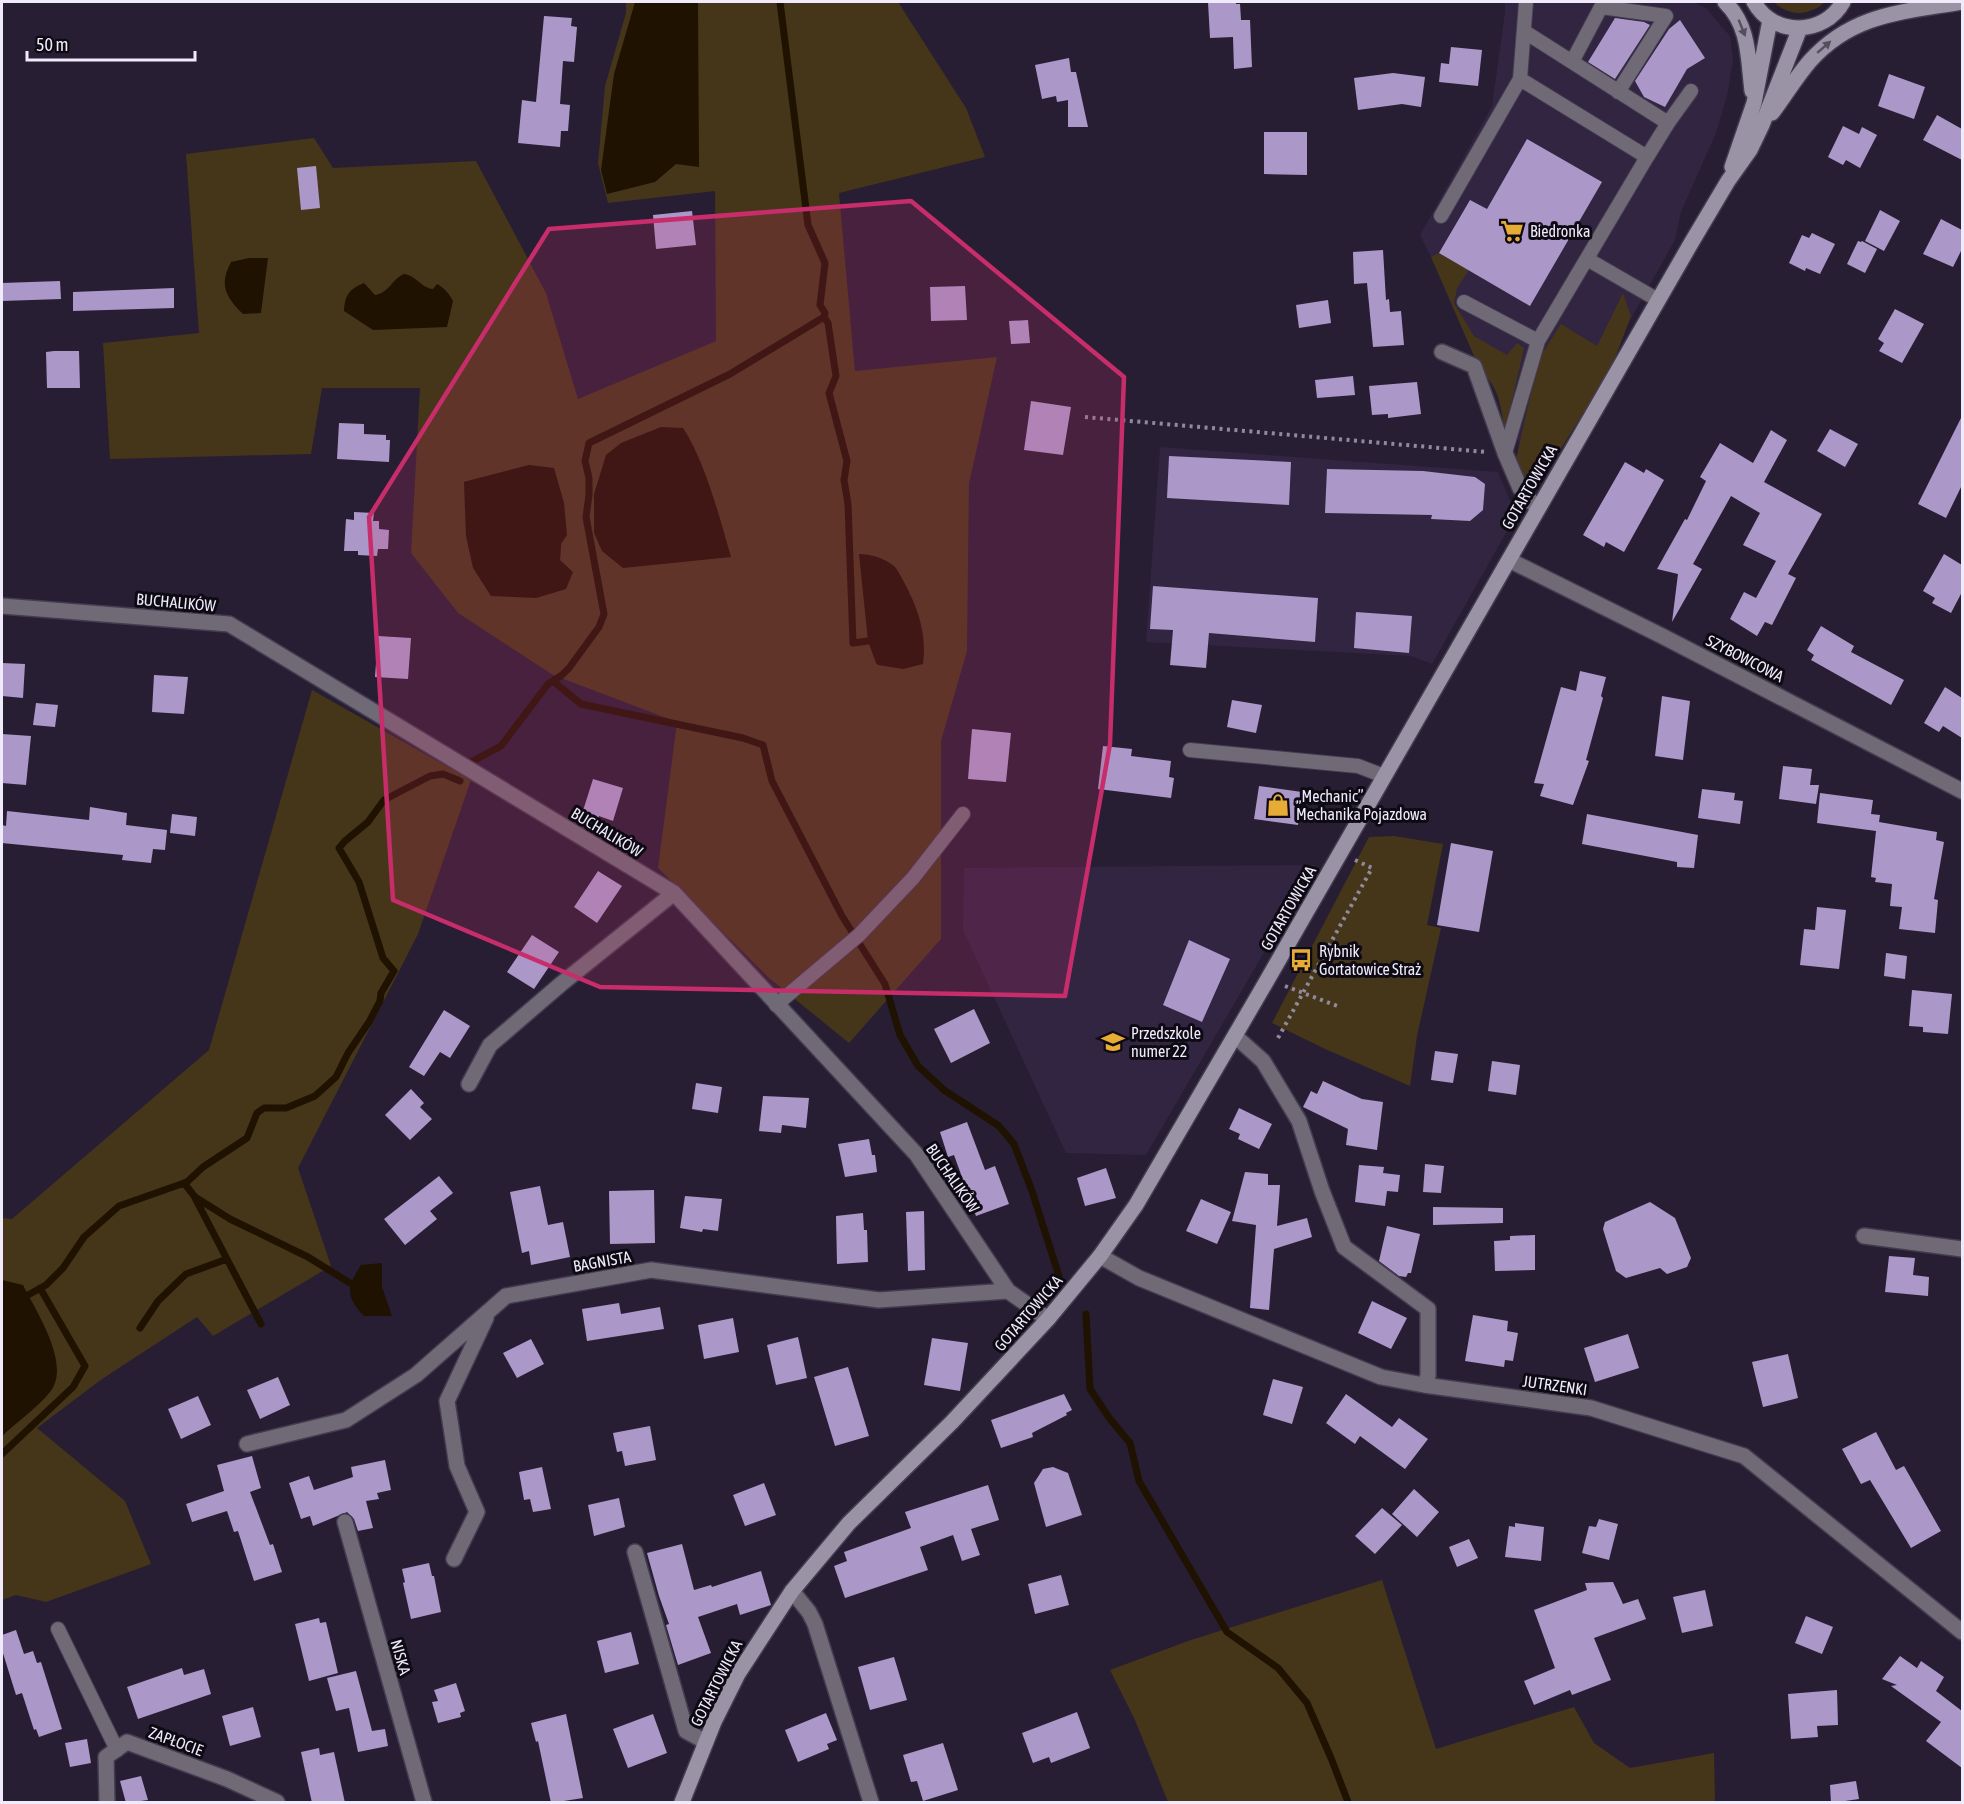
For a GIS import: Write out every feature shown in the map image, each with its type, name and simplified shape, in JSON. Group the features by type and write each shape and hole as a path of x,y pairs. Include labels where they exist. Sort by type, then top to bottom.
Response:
{"street":[{"path":"1725,2 1739,19 1746,38 1754,103"},
{"path":"1754,2 1770,20 1785,27 1800,28 1827,20 1843,2"},
{"path":"1762,125 1788,93 1808,63 1841,34 1876,17 1962,2"},
{"name":"GOTARTOWICKA","path":"1728,181 1754,103 1770,20"},
{"name":"GOTARTOWICKA","path":"684,1801 705,1742 738,1674 792,1591 849,1523 952,1422 1048,1319 1100,1256 1141,1197 1537,508 1728,181 1750,150 1800,28"},
{"path":"1442,352 1474,366 1520,488 1537,508"},
{"name":"SZYBOWCOWA","path":"1509,560 1962,790"},
{"name":"BUCHALIKÓW","path":"2,606 229,624 674,893 917,1155 1008,1291 1048,1319"},
{"path":"469,1084 490,1045 561,984 674,893"},
{"path":"1235,1036 1263,1061 1299,1121 1322,1191 1344,1247 1428,1308 1428,1376 1424,1386"},
{"path":"1864,1236 1962,1249"},
{"name":"JUTRZENKI","path":"1100,1256 1139,1278 1381,1377 1424,1386 1591,1408 1744,1456 1962,1632"},
{"name":"BAGNISTA","path":"248,1444 346,1420 416,1375 506,1296 651,1270 879,1300 1008,1291"},
{"path":"454,1559 477,1512 457,1466 447,1401 488,1312"},
{"name":"NISKA","path":"345,1522 424,1803"},
{"path":"635,1552 686,1731 705,1742"},
{"path":"792,1591 815,1623 871,1803"},
{"name":"ZAPŁOCIE","path":"117,1750 127,1742 227,1779 277,1803"},
{"path":"108,1803 106,1757 117,1750"}],"lane":[{"path":"1441,216 1520,79 1526,2"},
{"path":"1572,62 1601,7 1666,16 1618,92"},
{"path":"1524,32 1668,123"},
{"path":"1520,79 1647,157"},
{"path":"1505,453 1538,341 1647,157 1691,91"},
{"path":"1587,259 1658,300"},
{"path":"1464,302 1538,341"},
{"path":"1190,750 1358,766 1384,776"},
{"path":"776,1005 855,939 914,878 963,814"},
{"path":"58,1629 117,1750"}],"path":[{"path":"1085,417 1505,453"},
{"path":"1278,1038 1301,992 1372,868 1340,853"},
{"path":"1280,991 1283,985 1340,1008"}],"highlighted area":[{"path":"911,201 1124,377 1110,744 1065,996 600,987 393,900 369,517 549,229"}],"shaded area":[{"path":"626,2 898,2 966,108 985,157 839,193 855,371 997,357 969,484 967,651 941,741 941,939 849,1043 769,978 658,868 677,722 553,675 458,613 411,553 420,388 322,388 311,454 110,459 103,343 199,333 186,154 314,138 333,168 476,161 546,293 578,399 716,341 715,191 608,203 598,163 605,86 626,13","holes":["529,465 561,544 560,560 464,482"]},
{"path":"635,2 698,3 699,167 676,164 655,182 607,194 601,170 614,74"},
{"path":"1505,2 1693,2 1706,8 1730,36 1733,59 1728,92 1716,133 1681,212 1675,240 1538,485 1485,365 1420,235 1492,106"},
{"path":"1774,2 1825,2 1813,10 1800,13 1786,10"},
{"path":"1439,253 1469,270 1457,288 1454,303 1474,336 1507,355 1517,343 1524,348 1505,432 1496,392 1481,372 1431,257"},
{"path":"249,258 268,258 261,313 243,314 228,296 225,277 231,262"},
{"path":"404,274 429,288 433,289 437,284 448,293 453,301 447,327 373,330 344,311 345,301 355,288 364,283 375,295 380,294"},
{"path":"1623,293 1631,316 1611,369 1538,485 1529,488 1516,459 1539,358 1561,324 1597,346"},
{"path":"661,427 683,428 691,441 711,491 731,557 623,568 602,551 594,533 594,494 606,455 621,443"},
{"path":"1160,447 1498,472 1516,515 1432,664 1411,656 1146,642"},
{"path":"529,465 554,468 564,503 567,535 561,544 560,560 573,572 566,589 536,598 491,596 473,568 466,536 464,482"},
{"path":"859,554 886,561 894,566 899,574 920,622 924,642 923,664 903,669 876,663 868,641"},
{"path":"312,690 471,780 418,934 298,1168 331,1266 213,1336 197,1317 102,1379 37,1428 125,1501 151,1564 46,1602 16,1595 2,1600 2,1218 12,1219 209,1050"},
{"path":"1394,836 1443,844 1427,925 1441,928 1417,1036 1410,1086 1272,1023 1369,837"},
{"name":"Przedszkole numer 22","path":"1315,865 1146,1155 1066,1153 963,930 964,868"},
{"path":"382,1263 382,1287 392,1316 364,1316 351,1297 353,1279 361,1265"},
{"path":"2,1280 23,1285 50,1338 57,1368 56,1381 50,1392 2,1436"},
{"path":"1382,1580 1436,1749 1574,1707 1594,1743 1630,1768 1714,1753 1715,1802 1168,1802 1135,1720 1110,1670 1188,1641"}],"building":[{"path":"1208,2 1240,4 1241,20 1250,20 1252,67 1234,69 1233,37 1210,38"},
{"path":"544,16 572,18 571,26 577,27 574,62 563,61 560,104 570,105 568,131 561,131 560,147 518,143 522,100 536,102"},
{"path":"1615,18 1650,25 1615,79 1588,62"},
{"path":"1680,20 1705,58 1687,69 1665,107 1644,97 1635,81 1669,29"},
{"path":"1451,47 1482,50 1478,86 1439,82 1441,63 1449,64"},
{"path":"1069,58 1071,72 1076,72 1088,127 1068,127 1068,100 1057,102 1056,96 1042,99 1035,65"},
{"path":"1393,73 1425,77 1421,107 1402,104 1358,110 1354,78"},
{"path":"1889,74 1925,87 1914,119 1878,106"},
{"path":"1937,115 1962,129 1962,160 1923,140"},
{"path":"1843,126 1859,134 1862,127 1877,135 1860,168 1846,160 1843,165 1828,157"},
{"path":"1264,132 1307,132 1307,175 1264,174"},
{"name":"Biedronka","path":"1527,139 1602,182 1530,306 1439,253 1470,200 1487,209"},
{"path":"316,166 320,208 301,210 297,168"},
{"path":"1880,210 1900,221 1884,251 1865,241"},
{"path":"692,211 696,245 656,249 653,215"},
{"path":"1941,219 1962,230 1962,249 1953,267 1923,254"},
{"path":"1812,233 1835,244 1820,274 1806,268 1805,271 1789,263 1802,235 1809,238"},
{"path":"1858,241 1877,249 1865,273 1847,264"},
{"path":"1383,250 1386,300 1389,299 1390,312 1401,311 1404,345 1373,347 1367,283 1354,284 1353,252"},
{"path":"60,281 61,299 2,301 2,283"},
{"path":"965,286 967,320 931,321 930,287"},
{"path":"174,288 174,308 73,311 73,292"},
{"path":"1328,300 1331,323 1299,328 1296,305"},
{"path":"1895,309 1924,324 1902,363 1879,351 1884,343 1878,339"},
{"path":"1028,320 1030,343 1011,344 1009,321"},
{"path":"79,351 80,388 47,388 46,352"},
{"path":"1353,376 1355,395 1317,398 1315,380"},
{"path":"1417,382 1421,414 1388,418 1388,414 1372,415 1369,386"},
{"path":"1031,401 1071,407 1063,455 1024,450"},
{"path":"1962,416 1962,485 1946,518 1918,504"},
{"path":"339,423 364,424 364,434 386,435 386,440 390,440 389,462 337,459"},
{"path":"1830,429 1858,444 1845,467 1817,451"},
{"path":"1771,430 1787,440 1764,482 1822,514 1788,574 1796,578 1772,625 1765,622 1757,636 1730,619 1744,592 1756,598 1776,561 1743,545 1760,513 1731,496 1693,564 1702,569 1672,622 1678,574 1657,569 1685,519 1687,520 1706,481 1700,477 1720,443 1753,463"},
{"path":"1169,456 1291,462 1289,505 1167,498"},
{"path":"1625,462 1644,473 1646,469 1664,480 1624,552 1606,542 1604,547 1583,535"},
{"path":"1327,469 1423,471 1475,477 1485,484 1483,510 1470,521 1431,519 1432,515 1325,513"},
{"path":"354,512 374,513 373,521 379,521 379,529 389,530 388,549 378,549 377,556 358,555 358,551 344,551 346,519 354,520"},
{"path":"1944,554 1962,565 1962,592 1951,613 1932,603 1935,598 1923,591"},
{"path":"1153,586 1318,598 1315,642 1209,633 1206,668 1170,665 1173,630 1150,629"},
{"path":"1356,612 1412,616 1409,653 1354,648"},
{"path":"1821,626 1854,646 1851,652 1904,680 1891,705 1811,660 1814,655 1807,650"},
{"path":"378,636 411,638 408,679 375,677"},
{"path":"2,663 25,664 23,698 2,696"},
{"path":"1580,671 1606,677 1601,696 1603,698 1586,760 1589,761 1573,805 1540,796 1544,784 1534,783 1561,687 1576,691"},
{"path":"154,675 188,677 184,714 152,712"},
{"path":"1945,687 1962,698 1962,738 1943,726 1939,732 1924,723"},
{"path":"1662,696 1690,701 1683,760 1655,756"},
{"path":"1232,700 1262,705 1256,733 1227,727"},
{"path":"36,703 58,705 55,727 33,725"},
{"path":"972,729 1011,733 1006,782 968,779"},
{"path":"2,734 31,736 26,785 2,783"},
{"path":"1103,746 1132,749 1131,756 1171,761 1169,777 1174,778 1171,798 1098,789"},
{"path":"1783,766 1812,769 1810,785 1819,785 1816,804 1779,799"},
{"path":"593,779 623,788 613,821 599,816 597,822 581,817"},
{"name":"„Mechanic” Mechanika Pojazdowa","path":"1259,786 1302,792 1298,825 1254,819"},
{"path":"1702,789 1735,793 1734,800 1743,801 1740,824 1698,818"},
{"path":"1820,793 1873,800 1871,814 1880,815 1879,822 1937,832 1936,840 1944,842 1934,899 1938,900 1935,933 1899,929 1902,907 1890,906 1892,884 1875,882 1876,878 1871,877 1876,831 1817,823"},
{"path":"90,807 127,813 126,825 167,830 165,850 153,849 151,863 122,860 123,855 2,843 2,825 6,826 7,811 89,820"},
{"path":"172,814 197,817 195,836 170,833"},
{"path":"1587,814 1698,835 1694,868 1677,867 1677,862 1582,844"},
{"path":"1451,843 1493,851 1479,932 1437,925"},
{"path":"598,871 622,886 597,923 574,907"},
{"path":"1817,907 1846,910 1839,969 1800,965 1804,929 1815,930"},
{"path":"532,935 559,952 534,989 507,972"},
{"path":"1189,940 1230,959 1202,1022 1163,1005"},
{"path":"1886,953 1907,956 1905,979 1884,976"},
{"path":"1912,990 1952,994 1948,1034 1923,1032 1923,1027 1909,1026"},
{"path":"974,1009 990,1043 951,1063 934,1029"},
{"path":"444,1010 470,1026 450,1058 440,1052 424,1076 409,1067"},
{"path":"1435,1051 1458,1054 1453,1083 1431,1080"},
{"path":"1492,1061 1520,1065 1516,1095 1488,1091"},
{"path":"1323,1081 1362,1099 1383,1102 1377,1150 1346,1145 1348,1129 1303,1107 1311,1091 1317,1094"},
{"path":"696,1083 722,1087 718,1113 692,1109"},
{"path":"411,1089 424,1103 420,1107 432,1119 410,1140 385,1115"},
{"path":"763,1096 809,1098 806,1128 782,1125 781,1133 759,1131"},
{"path":"1239,1108 1272,1124 1259,1149 1238,1139 1240,1134 1229,1129"},
{"path":"967,1122 985,1170 995,1166 1009,1204 976,1216 954,1155 948,1157 940,1132"},
{"path":"869,1139 872,1155 875,1155 877,1172 845,1177 838,1144"},
{"path":"1425,1164 1444,1166 1441,1193 1423,1192"},
{"path":"1359,1165 1384,1167 1383,1173 1400,1175 1398,1192 1387,1191 1385,1206 1355,1202"},
{"path":"1106,1168 1116,1198 1085,1206 1077,1178"},
{"path":"1245,1172 1268,1174 1268,1185 1280,1185 1277,1226 1307,1218 1312,1237 1274,1249 1269,1310 1250,1308 1256,1225 1232,1221"},
{"path":"439,1176 453,1193 430,1211 437,1219 405,1245 384,1219"},
{"path":"540,1186 548,1225 563,1222 570,1257 531,1265 529,1251 522,1253 510,1192"},
{"path":"654,1190 655,1243 610,1244 609,1191"},
{"path":"685,1196 722,1199 718,1231 703,1229 702,1232 680,1228"},
{"path":"1201,1199 1231,1212 1217,1244 1186,1231"},
{"path":"1650,1202 1675,1218 1691,1258 1687,1267 1667,1274 1660,1268 1626,1278 1616,1271 1603,1229 1605,1222"},
{"path":"1433,1207 1503,1208 1503,1223 1433,1225"},
{"path":"924,1211 925,1270 908,1271 906,1212"},
{"path":"863,1213 864,1230 867,1230 868,1262 837,1264 836,1216"},
{"path":"1387,1226 1420,1234 1411,1273 1408,1273 1406,1277 1399,1276 1379,1261"},
{"path":"1535,1235 1535,1270 1495,1271 1494,1241 1510,1240 1510,1236"},
{"path":"1889,1256 1915,1258 1913,1275 1929,1277 1928,1296 1885,1292"},
{"path":"1372,1301 1407,1318 1391,1349 1358,1333"},
{"path":"619,1303 621,1314 660,1307 664,1329 587,1341 582,1309"},
{"path":"1473,1315 1508,1321 1507,1331 1518,1333 1513,1361 1505,1360 1504,1367 1465,1361"},
{"path":"733,1318 739,1352 704,1359 698,1325"},
{"path":"1628,1334 1639,1368 1595,1382 1584,1348"},
{"path":"798,1337 807,1378 776,1385 767,1345"},
{"path":"932,1338 968,1343 960,1391 924,1385"},
{"path":"531,1339 544,1364 517,1378 503,1353"},
{"path":"1788,1354 1798,1398 1763,1407 1752,1362"},
{"path":"848,1367 869,1436 835,1446 814,1377"},
{"path":"278,1377 290,1405 260,1419 247,1390"},
{"path":"1273,1379 1303,1387 1292,1424 1263,1415"},
{"path":"1064,1394 1072,1410 1066,1413 1067,1415 1032,1433 1033,1437 1001,1448 991,1420"},
{"path":"1346,1394 1392,1427 1399,1418 1428,1439 1405,1469 1360,1436 1355,1444 1326,1423"},
{"path":"198,1396 211,1425 181,1439 168,1409"},
{"path":"650,1426 656,1460 625,1466 622,1451 617,1452 613,1433"},
{"path":"1876,1432 1896,1470 1904,1466 1941,1531 1911,1548 1870,1480 1861,1484 1842,1449"},
{"path":"252,1456 261,1488 250,1492 270,1545 273,1544 282,1572 254,1581 238,1531 234,1532 227,1511 192,1522 186,1504 224,1491 217,1465"},
{"path":"385,1460 391,1490 377,1493 379,1499 366,1501 373,1528 358,1531 354,1519 347,1512 313,1526 310,1516 301,1519 289,1483 309,1476 314,1490 353,1477 351,1467"},
{"path":"542,1467 551,1509 533,1512 530,1499 524,1500 519,1472"},
{"path":"1053,1467 1068,1473 1082,1515 1046,1527 1034,1483 1043,1469"},
{"path":"764,1483 776,1515 745,1526 733,1495"},
{"path":"988,1485 999,1520 971,1529 980,1555 962,1561 953,1535 920,1547 928,1570 845,1598 834,1566 847,1561 844,1552 911,1528 905,1512"},
{"path":"1414,1489 1439,1512 1417,1537 1392,1514"},
{"path":"619,1498 625,1527 594,1536 588,1505"},
{"path":"1382,1508 1402,1525 1375,1554 1355,1536"},
{"path":"1599,1519 1618,1524 1609,1560 1582,1553 1589,1526 1596,1527"},
{"path":"1515,1523 1544,1527 1541,1561 1505,1557 1509,1526 1515,1527"},
{"path":"1469,1539 1478,1558 1457,1567 1449,1547"},
{"path":"682,1544 694,1590 711,1585 712,1587 761,1571 771,1605 740,1615 737,1604 698,1617 711,1653 678,1665 666,1625 669,1624 647,1553"},
{"path":"429,1563 441,1612 411,1619 402,1569"},
{"path":"1061,1575 1069,1605 1035,1614 1028,1584"},
{"path":"1613,1582 1623,1604 1638,1599 1646,1619 1594,1638 1611,1680 1572,1695 1570,1690 1534,1705 1524,1681 1555,1668 1534,1610 1587,1590 1585,1583"},
{"path":"1705,1590 1713,1626 1682,1633 1673,1597"},
{"path":"1806,1616 1833,1627 1822,1654 1795,1643"},
{"path":"319,1618 320,1623 326,1622 338,1673 309,1681 295,1624"},
{"path":"16,1630 24,1654 33,1651 37,1663 41,1662 62,1729 39,1737 36,1729 34,1730 22,1693 16,1695 2,1650 2,1635"},
{"path":"631,1632 639,1664 605,1673 597,1641"},
{"path":"1900,1656 1917,1668 1921,1661 1944,1677 1936,1691 1962,1711 1962,1768 1926,1741 1941,1722 1891,1686 1897,1685 1882,1679"},
{"path":"894,1657 907,1700 870,1710 858,1667"},
{"path":"182,1668 184,1675 204,1669 211,1694 138,1719 127,1687"},
{"path":"356,1671 372,1731 385,1729 388,1746 358,1752 349,1708 336,1711 327,1678"},
{"path":"456,1683 465,1711 460,1713 461,1717 438,1723 432,1702 438,1701 434,1690"},
{"path":"1837,1690 1838,1725 1817,1726 1818,1737 1791,1739 1788,1694"},
{"path":"253,1707 261,1737 230,1746 222,1716"},
{"path":"1077,1712 1090,1748 1051,1763 1049,1757 1033,1763 1022,1733"},
{"path":"826,1713 837,1740 827,1744 829,1749 798,1762 785,1730"},
{"path":"566,1714 583,1798 551,1803 538,1741 536,1742 531,1723"},
{"path":"653,1714 667,1753 628,1768 613,1729"},
{"path":"87,1739 91,1763 70,1767 65,1743"},
{"path":"943,1743 958,1790 923,1801 917,1781 911,1782 903,1755"},
{"path":"319,1748 320,1755 334,1752 345,1803 312,1803 301,1752"},
{"path":"141,1776 148,1800 126,1803 120,1781"},
{"path":"1856,1781 1859,1799 1831,1803 1830,1785"}],"waterway":[{"path":"780,2 808,225 825,263 820,305 828,323 836,376 829,393 847,461 844,480 848,504 853,643 868,641"},
{"path":"471,762 501,746 548,684 569,668 599,627 604,614 586,517 589,478 585,461 589,443 730,374 824,317"},
{"path":"553,681 581,704 743,738 763,745 772,781 842,916 885,984 900,1035 918,1066 944,1090 999,1126 1014,1144 1032,1191 1059,1276"},
{"path":"28,1295 46,1285 63,1268 84,1237 119,1206 187,1182 203,1167 247,1138 257,1113 264,1108 286,1108 315,1096 336,1077 348,1053 369,1022 380,1001 381,993 394,971 383,958 359,882 339,848 368,822 384,800 430,776 443,774 460,781"},
{"path":"184,1183 195,1197 230,1219 308,1257 350,1283"},
{"path":"195,1198 261,1324"},
{"path":"140,1328 158,1301 186,1274 227,1259"},
{"path":"2,1454 73,1387 85,1366 40,1288"},
{"path":"1086,1314 1090,1389 1130,1443 1139,1481 1227,1632 1278,1668 1307,1703 1348,1802"}],"place":[{"name":"Biedronka","path":"1512,231"},
{"name":"„Mechanic” Mechanika Pojazdowa","path":"1278,805"},
{"name":"Rybnik Gortatowice Straż","path":"1301,960"},
{"name":"Przedszkole numer 22","path":"1113,1042"}]}
